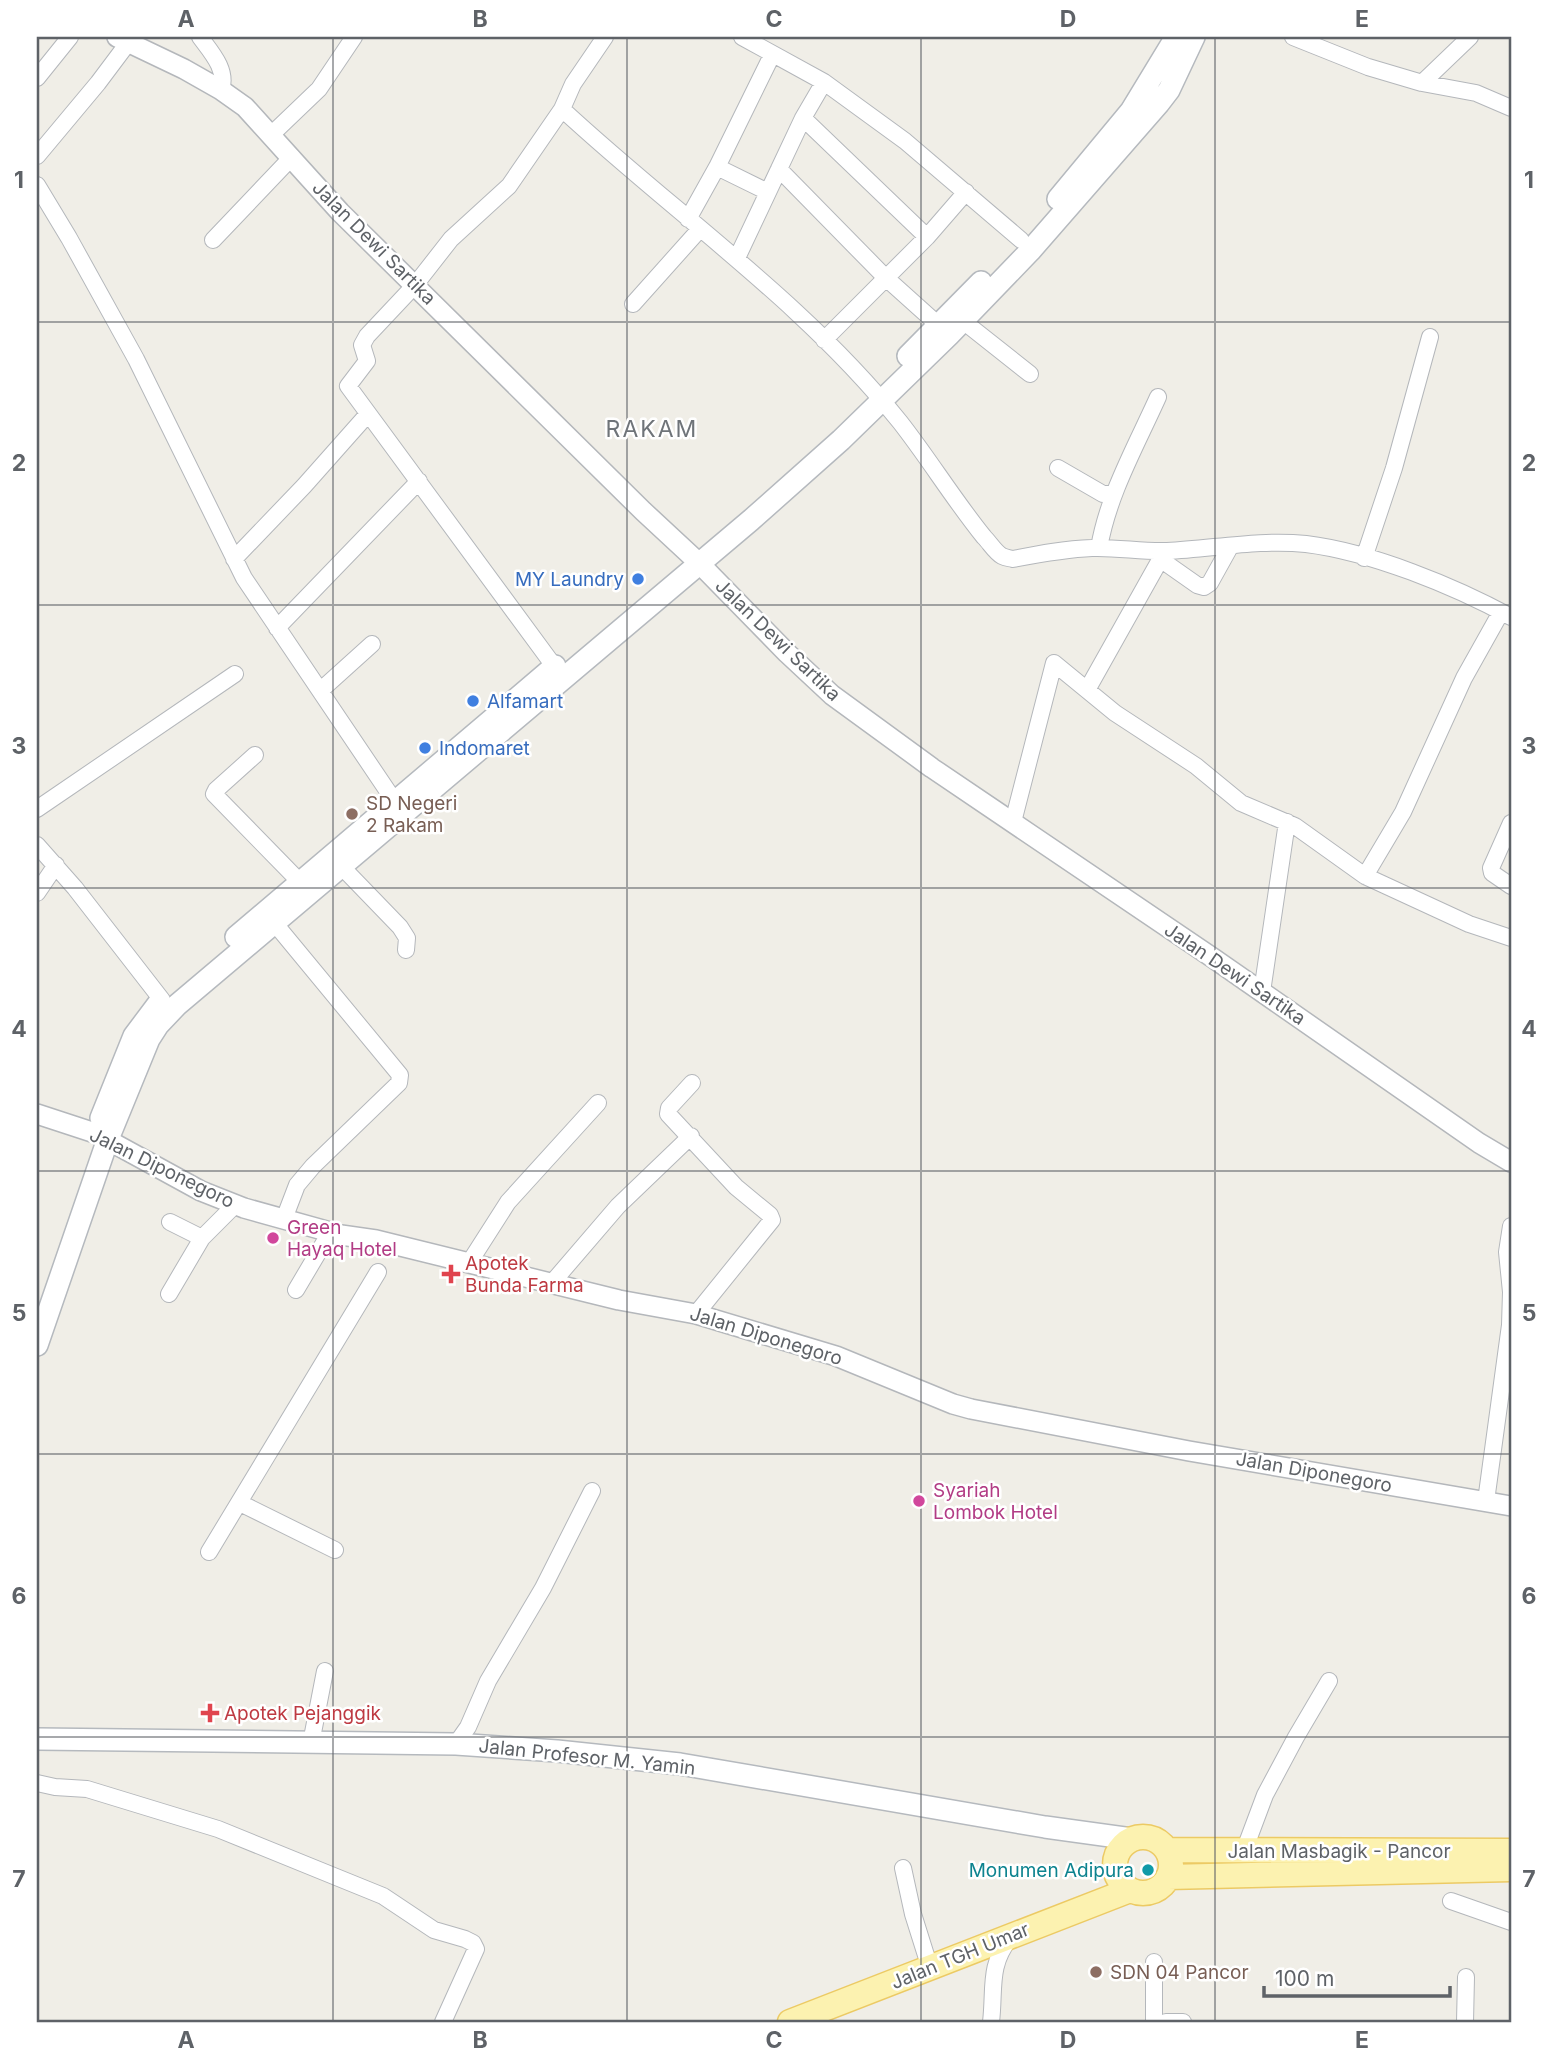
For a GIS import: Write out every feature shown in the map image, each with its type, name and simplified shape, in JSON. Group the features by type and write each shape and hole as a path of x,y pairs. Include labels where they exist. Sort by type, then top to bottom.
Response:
{"main road":[{"path":"1173,61 1176,37"},
{"path":"37,1313 102,1136 158,1025 270,918 300,882 694,558 791,467 878,396 1030,251 1103,158 1131,111 1159,86 1173,61 1194,37"},
{"path":"950,327 1021,240 1103,158"},
{"path":"37,1345 134,1036 162,1000 342,867 550,677"},
{"name":"Jalan Profesor M. Yamin","path":"37,1739 456,1744 680,1763 1032,1825 1132,1839"},
{"path":"1139,1837 1155,1840 1167,1850 1171,1866 1168,1877 1151,1892 1130,1890 1118,1879 1115,1864 1119,1849 1132,1839 1139,1837"},
{"name":"Jalan Masbagik - Pancor","path":"1167,1850 1511,1851"},
{"name":"Jalan Masbagik - Pancor","path":"1168,1877 1511,1869"},
{"name":"Jalan TGH Umar","path":"790,2022 1130,1890"}],"street":[{"path":"37,78 70,37"},
{"path":"200,37 222,72 222,90"},
{"path":"272,134 319,89 354,37"},
{"path":"550,677 419,481 348,386 367,361 362,342 415,285 452,239 509,186 540,144 562,109 573,83 605,37"},
{"path":"742,37 824,82 905,141 1021,240"},
{"path":"1293,37 1368,67 1422,83 1476,93 1511,108"},
{"path":"1422,83 1470,37"},
{"path":"37,156 98,83 123,40"},
{"name":"Jalan Dewi Sartika","path":"123,40 222,90 245,107 340,212 832,695 881,732 1470,1137 1511,1162"},
{"path":"633,304 694,224 717,167 772,55"},
{"path":"737,258 803,118 824,82"},
{"path":"562,109 737,258 824,340 878,396 919,446 978,529 1002,556 1013,558 1099,548 1162,555 1230,547 1306,545 1364,558 1472,597 1506,615 1464,678 1403,812 1365,876"},
{"path":"803,118 927,237"},
{"path":"213,240 292,157"},
{"path":"717,167 768,192"},
{"path":"779,169 886,278 950,327 1031,374"},
{"path":"37,185 136,359 249,587 395,802"},
{"path":"824,340 927,237 966,192"},
{"path":"1364,558 1394,468 1430,337"},
{"path":"1099,548 1103,524 1114,495 1158,397"},
{"path":"234,559 368,415"},
{"path":"1058,468 1103,494 1114,495"},
{"path":"277,628 419,481"},
{"path":"1162,555 1197,585 1204,587 1210,583 1230,547"},
{"path":"1087,690 1162,555"},
{"path":"321,690 372,643"},
{"path":"1013,822 1054,663 1115,713 1196,766 1241,803 1287,822 1365,876 1469,923 1511,938"},
{"path":"37,809 235,674"},
{"path":"255,755 214,794 300,882"},
{"path":"1262,992 1287,822"},
{"path":"1511,823 1491,871 1511,886"},
{"path":"37,845 56,864 162,1000"},
{"path":"37,893 56,864"},
{"path":"342,867 400,927 407,938 406,950"},
{"path":"270,918 398,1071 400,1080 297,1185 285,1219"},
{"path":"692,1083 667,1111 720,1171 770,1215 772,1220 696,1314"},
{"path":"469,1263 508,1202 598,1103"},
{"name":"Jalan Diponegoro","path":"37,1114 102,1136 201,1191 236,1204 341,1235 376,1240 619,1300 696,1314 836,1356 953,1404 1189,1451 1511,1506"},
{"path":"551,1284 618,1206 691,1136"},
{"path":"169,1294 202,1238 236,1204"},
{"path":"170,1222 202,1238"},
{"path":"1486,1501 1510,1325 1511,1292 1507,1252 1511,1226"},
{"path":"296,1290 326,1241 341,1235"},
{"path":"209,1552 378,1272"},
{"path":"456,1744 468,1727 488,1681 542,1588 592,1491"},
{"path":"240,1503 335,1550"},
{"path":"311,1743 325,1671"},
{"path":"1244,1851 1265,1795 1329,1681"},
{"path":"37,1783 87,1789 218,1829 357,1883 383,1896 434,1930 473,1943 476,1949 443,2022"},
{"path":"904,1868 913,1914 930,1968"},
{"path":"1451,1901 1511,1922"},
{"path":"991,2022 996,1961 1012,1935"},
{"path":"1154,1962 1154,2022"},
{"path":"1465,2022 1466,1977"},
{"path":"1166,2022 1182,2022"}],"place":[{"name":"MY Laundry","path":"638,579"},
{"name":"Alfamart","path":"473,701"},
{"name":"Indomaret","path":"425,748"},
{"name":"SD Negeri 2 Rakam","path":"352,814"},
{"name":"Green Hayaq Hotel","path":"273,1238"},
{"name":"Apotek Bunda Farma","path":"451,1274"},
{"name":"Syariah Lombok Hotel","path":"919,1501"},
{"name":"Apotek Pejanggik","path":"210,1713"},
{"name":"Monumen Adipura","path":"1148,1870"},
{"name":"SDN 04 Pancor","path":"1096,1972"}],"district":[{"name":"RAKAM","path":"652,429"}]}
